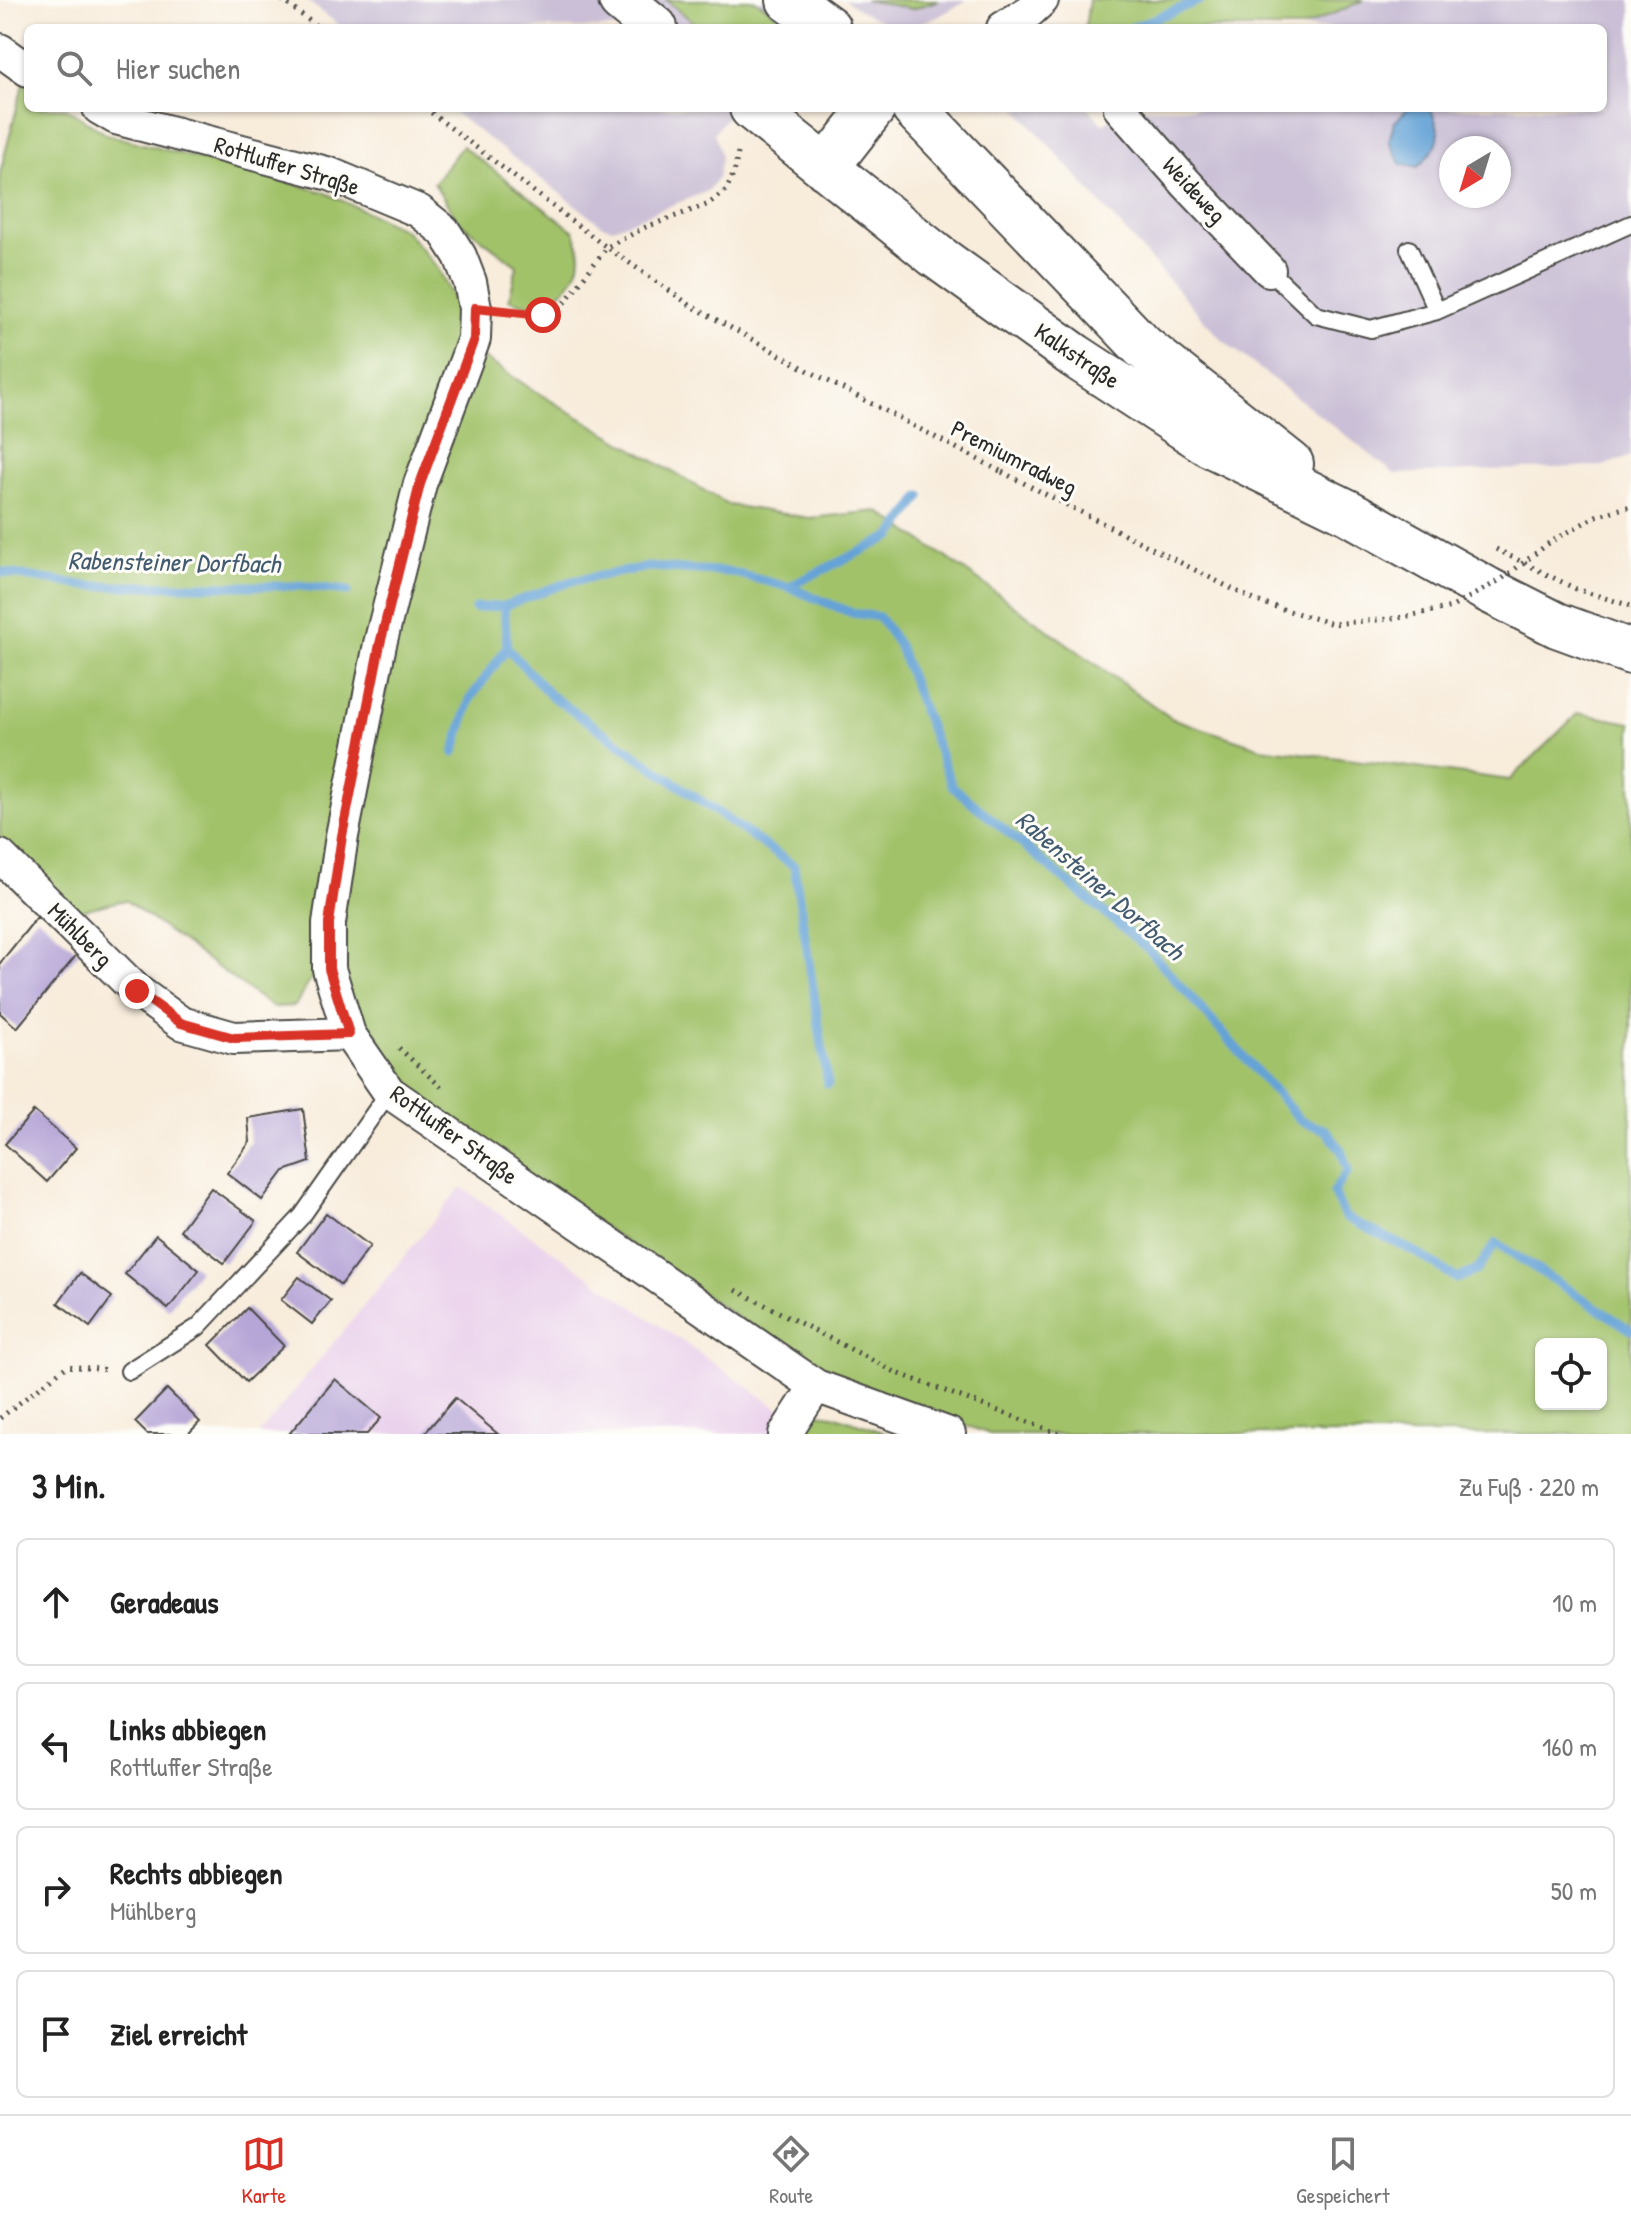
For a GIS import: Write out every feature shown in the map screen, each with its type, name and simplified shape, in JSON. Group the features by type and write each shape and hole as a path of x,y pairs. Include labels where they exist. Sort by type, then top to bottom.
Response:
{"main road":[{"path":"621,0 650,24"},
{"path":"789,0 822,24"},
{"name":"Kalkstraße","path":"757,112 935,255 1075,356 1211,445 1348,512 1557,625 1631,652"},
{"path":"826,168 870,112"},
{"name":"Kalkstraße","path":"918,112 1143,347 1348,512"}],"street":[{"path":"0,50 24,67"},
{"name":"Rottluffer Straße","path":"106,112 116,118 330,174 419,211 444,231 460,256 470,282 475,308 474,339 420,484 380,644 342,836 329,923 329,969 349,1034 389,1092 816,1386 949,1434"},
{"name":"Weideweg","path":"1124,112 1269,270"},
{"name":"Mühlberg","path":"0,856 137,991 181,1023 234,1038 349,1034"},
{"path":"785,1434 816,1386"}],"lane":[{"path":"1269,270 1316,315 1371,329 1437,311 1631,224"},
{"path":"1409,249 1437,311"},
{"path":"129,1371 198,1327 302,1216 389,1092"}],"path":[{"path":"282,0 314,24"},
{"name":"Premiumradweg","path":"430,112 607,247 719,322 1002,472 1256,601 1333,624 1398,618 1452,607 1502,579 1549,543 1596,516 1631,506"},
{"path":"475,308 543,315 565,302 607,247 646,227 709,204 726,190 738,153"},
{"path":"1495,548 1576,589 1631,606"},
{"path":"393,1042 450,1095"},
{"path":"733,1288 897,1373 1060,1434"},
{"path":"0,1418 67,1366 129,1371"}],"shaded area":[{"path":"306,0 822,0 802,24 338,24"},
{"path":"845,0 967,0 936,18 913,24 885,23"},
{"path":"1364,0 1631,0 1631,456 1603,466 1395,474 1220,338 1020,112 1092,112 1103,124 1119,112 1607,112 1607,24 1309,24"},
{"path":"453,112 731,112 714,133 721,155 718,177 708,191 613,228 603,226"},
{"path":"461,1187 785,1413 769,1434 259,1434"}],"green space":[{"path":"666,0 755,0 792,24 696,24"},
{"path":"865,0 939,0 912,9"},
{"path":"1089,0 1364,0 1310,24 1086,24"},
{"path":"24,80 24,112 72,112 106,134 324,192 405,230 438,268 457,306 459,333 407,478 314,931 314,974 295,1006 272,1007 125,900 66,914 0,852 0,173"},
{"path":"462,146 574,231 580,256 576,273 565,288 550,300 531,305 509,299 517,266 458,221 434,183"},
{"path":"481,356 729,505 809,518 878,511 1171,718 1261,748 1510,780 1578,713 1631,723 1631,1434 990,1434 822,1374 448,1122 387,1066 356,1017 339,967 338,926 395,646 434,489"},
{"path":"810,1412 833,1415 889,1434 796,1434"}],"water":[{"path":"1404,112 1432,112 1438,140 1418,167 1401,164 1389,141 1394,123"}],"building":[{"path":"37,917 79,952 17,1028 0,1013 0,963"},
{"path":"303,1109 310,1162 284,1171 262,1200 227,1173 250,1142 248,1118"},
{"path":"34,1111 76,1148 47,1182 5,1144"},
{"path":"211,1188 256,1221 224,1263 180,1230"},
{"path":"326,1213 370,1246 341,1285 297,1252"},
{"path":"156,1235 199,1270 168,1309 125,1274"},
{"path":"80,1273 112,1297 90,1327 58,1303"},
{"path":"299,1277 331,1301 312,1324 281,1300"},
{"path":"247,1308 284,1346 246,1382 210,1345"},
{"path":"335,1379 381,1418 367,1434 289,1434"},
{"path":"167,1389 200,1422 188,1434 147,1434 135,1422"},
{"path":"455,1398 498,1434 424,1434"}],"waterway":[{"path":"1141,24 1201,0"},
{"path":"788,587 892,536 921,496"},
{"name":"Rabensteiner Dorfbach","path":"475,608 504,606 572,581 649,567 731,572 788,587 852,613 879,617 898,644 952,786 1148,949 1301,1121 1326,1130 1341,1150 1348,1171 1333,1192 1345,1217 1417,1253 1457,1279 1477,1270 1496,1243 1631,1330"},
{"name":"Rabensteiner Dorfbach","path":"0,572 87,586 301,586 348,591"},
{"path":"504,606 507,648 550,695 794,866 828,1084"},
{"path":"454,753 470,699 507,648"}],"route":[{"path":"137,991 181,1023 234,1038 349,1034 329,969 329,923 342,836 380,644 420,484 474,339 475,308 543,315"}]}
